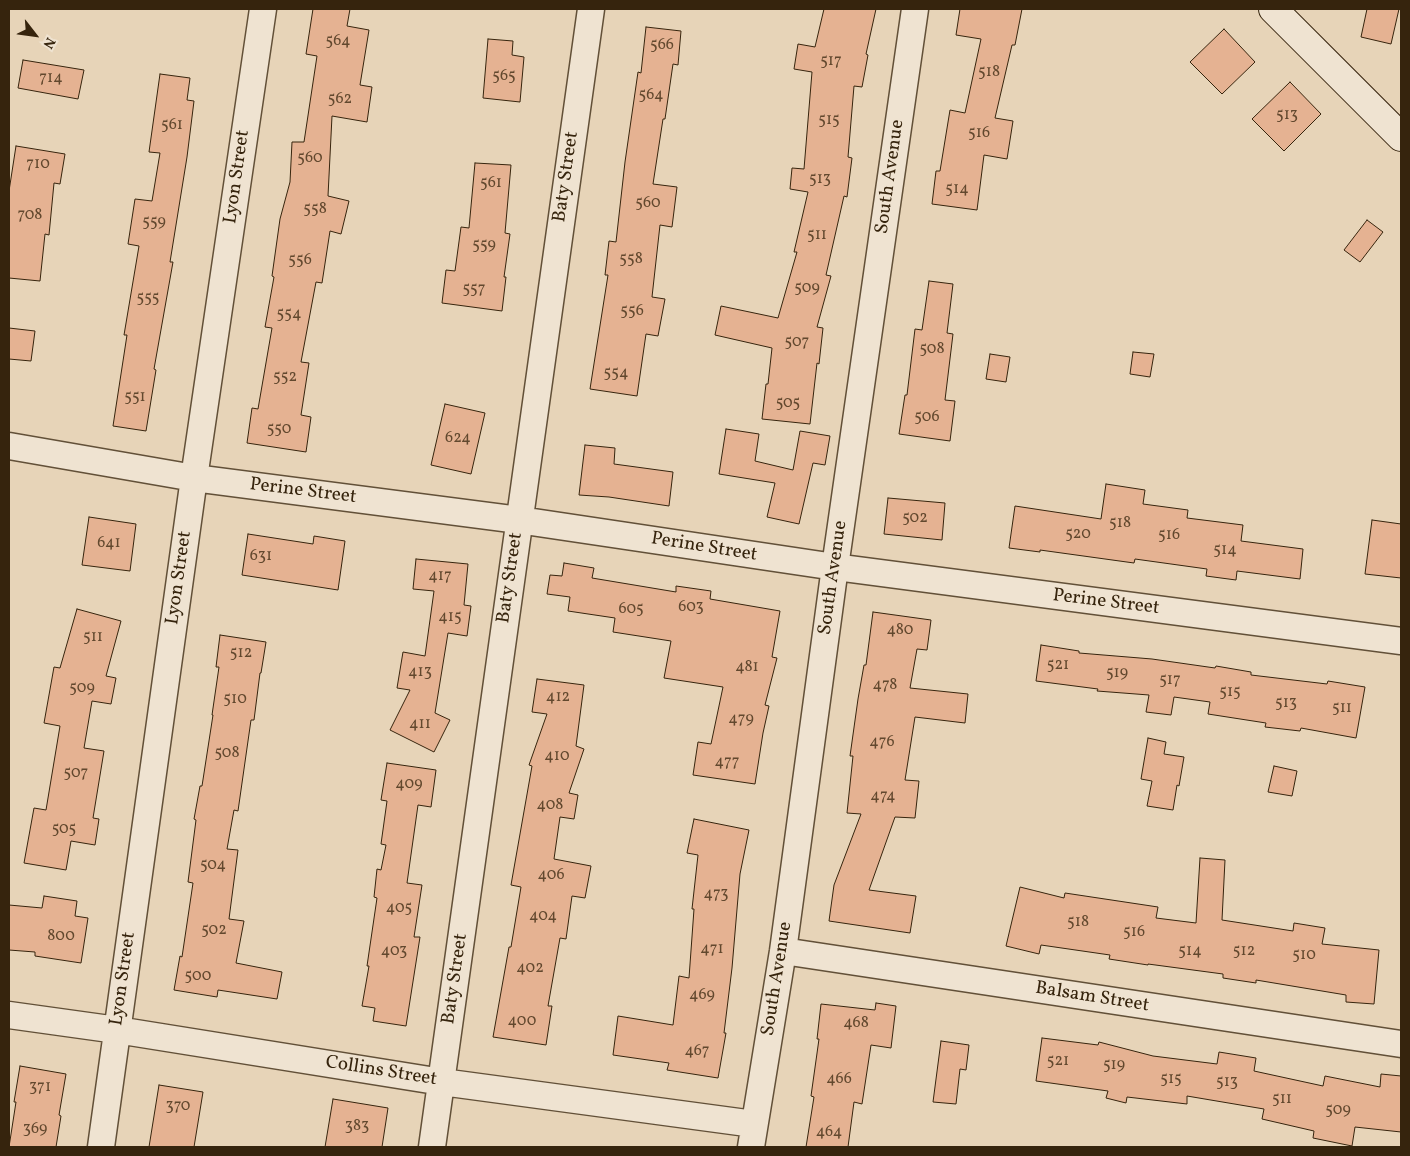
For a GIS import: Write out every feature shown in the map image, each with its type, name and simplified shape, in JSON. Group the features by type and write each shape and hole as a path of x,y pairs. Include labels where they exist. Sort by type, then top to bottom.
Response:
{"street":[{"name":"Lyon Street","path":"101,1147 194,478 263,9"},
{"name":"Baty Street","path":"432,1147 591,9"},
{"name":"South Avenue","path":"752,1136 783,951 835,567 915,9"},
{"path":"1274,9 1401,137"},
{"name":"Perine Street","path":"9,446 194,478 519,520 835,567 1401,641"},
{"name":"Balsam Street","path":"783,951 1401,1044"},
{"name":"Collins Street","path":"9,1015 117,1030 442,1082 752,1136"}],"building":[{"path":"313,9 350,9 347,26 369,30 360,85 372,87 367,122 332,116 328,196 349,201 341,234 330,231 322,283 316,282 301,362 309,363 301,415 311,417 306,452 247,443 252,408 258,409 272,328 265,327 274,277 272,276 280,219 290,182 292,142 304,142 317,56 306,54"},
{"path":"824,9 876,9 866,54 868,55 862,87 854,86 848,157 852,158 847,197 844,196 826,275 831,276 817,327 823,328 810,424 762,419 772,348 715,335 721,306 778,318 797,252 794,252 808,192 790,189 792,168 804,169 812,72 794,69 798,44 815,47"},
{"path":"960,9 1022,9 1015,45 1012,45 995,118 1013,121 1007,159 984,155 977,210 932,204 936,171 940,171 950,110 965,113 981,39 956,35"},
{"path":"1367,9 1399,9 1391,44 1361,37"},
{"path":"646,27 681,31 678,65 673,64 653,184 677,187 672,227 660,225 652,297 665,299 658,336 646,334 637,396 590,389 608,275 605,275 609,241 616,242 625,162 638,72 641,73"},
{"path":"1224,29 1255,62 1222,94 1190,62"},
{"path":"488,39 513,41 512,55 524,57 520,102 483,98"},
{"path":"23,60 84,70 78,99 18,88"},
{"path":"160,74 190,78 187,100 194,101 170,262 173,262 154,369 156,370 146,431 113,426 127,335 124,335 139,246 128,244 135,199 152,201 160,153 149,152"},
{"path":"1290,82 1321,114 1284,151 1252,119"},
{"path":"16,146 65,154 60,184 54,183 49,235 45,234 40,281 9,278 9,191"},
{"path":"475,163 511,165 505,233 510,234 504,277 506,277 502,311 442,303 446,270 455,271 461,227 469,228"},
{"path":"1367,220 1383,232 1360,262 1344,250"},
{"path":"929,281 953,284 947,333 953,334 945,400 955,401 950,441 899,434 905,395 907,395 915,329 922,330"},
{"path":"9,328 35,331 31,361 9,359"},
{"path":"1133,352 1154,354 1150,377 1130,374"},
{"path":"990,354 1010,357 1006,382 986,379"},
{"path":"445,404 485,413 471,474 431,465"},
{"path":"726,429 759,434 755,461 793,470 800,431 830,436 825,465 813,463 799,524 767,517 775,483 719,474"},
{"path":"585,445 615,448 614,464 673,472 669,506 609,497 579,495"},
{"path":"1106,484 1145,490 1143,504 1188,510 1187,518 1243,525 1241,541 1303,549 1300,579 1237,571 1236,580 1206,576 1207,569 1135,559 1134,563 1040,550 1040,552 1009,548 1015,506 1101,519"},
{"path":"888,498 945,503 942,540 884,534"},
{"path":"89,517 136,524 130,571 82,565"},
{"path":"1372,520 1401,524 1401,578 1365,574"},
{"path":"248,534 313,544 314,536 345,541 338,590 242,575"},
{"path":"416,559 468,564 464,605 471,606 467,636 448,633 435,713 450,720 434,752 390,730 410,690 397,688 403,652 425,656 434,591 413,589"},
{"path":"564,563 594,568 592,578 676,592 676,586 711,591 710,599 780,611 772,657 777,658 765,705 769,706 755,784 693,775 698,742 711,744 723,687 664,678 671,641 613,632 615,618 568,611 570,597 547,594 550,575 562,576"},
{"path":"77,609 121,621 106,676 116,678 111,704 92,701 84,748 104,751 93,818 99,819 95,845 71,841 66,870 24,863 34,808 46,810 60,726 44,723 54,667 60,668"},
{"path":"873,612 931,620 927,650 917,649 910,688 968,694 965,723 915,717 905,780 919,781 915,818 895,817 869,890 916,896 910,933 829,921 834,885 861,814 847,813 853,756 850,756"},
{"path":"220,635 266,642 254,720 251,720 238,811 234,810 227,849 238,850 229,919 244,921 236,963 282,972 277,999 218,990 217,997 174,990 180,956 182,957 193,883 188,882 196,820 194,819 200,786 202,786 213,715 219,667 216,667"},
{"path":"1041,645 1079,651 1079,653 1152,659 1215,668 1216,666 1251,672 1251,675 1327,684 1328,681 1365,687 1356,738 1301,728 1300,731 1265,727 1266,723 1208,714 1210,702 1174,697 1171,715 1146,712 1149,695 1097,691 1098,689 1036,681"},
{"path":"537,679 584,685 576,746 584,749 569,793 578,795 574,819 560,817 554,859 591,866 585,898 572,896 566,939 560,938 548,1006 552,1006 546,1045 493,1037 521,887 511,885 532,766 529,765 547,714 532,712"},
{"path":"1148,738 1166,742 1164,754 1184,757 1173,810 1147,806 1152,781 1141,779"},
{"path":"387,763 436,770 431,807 418,805 407,883 422,885 414,937 420,937 406,1026 373,1021 375,1008 362,1006 377,898 374,897 377,869 381,870 386,845 381,844 387,801 381,800"},
{"path":"1274,766 1297,771 1292,796 1268,792"},
{"path":"694,819 749,830 740,874 724,1033 726,1033 718,1078 667,1070 669,1063 613,1055 618,1016 673,1025 679,976 689,978 694,909 692,909 698,855 687,853"},
{"path":"1200,858 1225,860 1222,920 1293,931 1294,923 1325,928 1322,944 1379,950 1374,1004 1346,1002 1346,995 1256,980 1256,983 1223,978 1223,974 1109,959 1110,955 1041,945 1039,954 1006,946 1020,887 1064,898 1065,893 1158,907 1156,918 1196,923"},
{"path":"44,896 77,901 75,916 88,918 81,963 35,956 35,952 9,950 9,905 42,908"},
{"path":"876,1003 896,1006 891,1048 871,1045 862,1104 854,1102 848,1147 806,1147 814,1097 811,1096 819,1039 817,1039 821,1004 875,1010"},
{"path":"1042,1038 1098,1045 1099,1042 1153,1056 1217,1064 1219,1052 1256,1058 1254,1071 1323,1086 1325,1076 1380,1087 1381,1074 1401,1076 1401,1132 1355,1127 1352,1146 1313,1138 1314,1131 1262,1119 1264,1109 1187,1096 1187,1104 1127,1097 1126,1103 1106,1098 1108,1091 1036,1081"},
{"path":"941,1041 969,1045 966,1070 960,1069 956,1104 933,1102"},
{"path":"20,1066 66,1074 56,1147 9,1147"},
{"path":"159,1085 203,1092 194,1147 149,1147"},
{"path":"333,1099 388,1108 382,1147 325,1147"}]}
